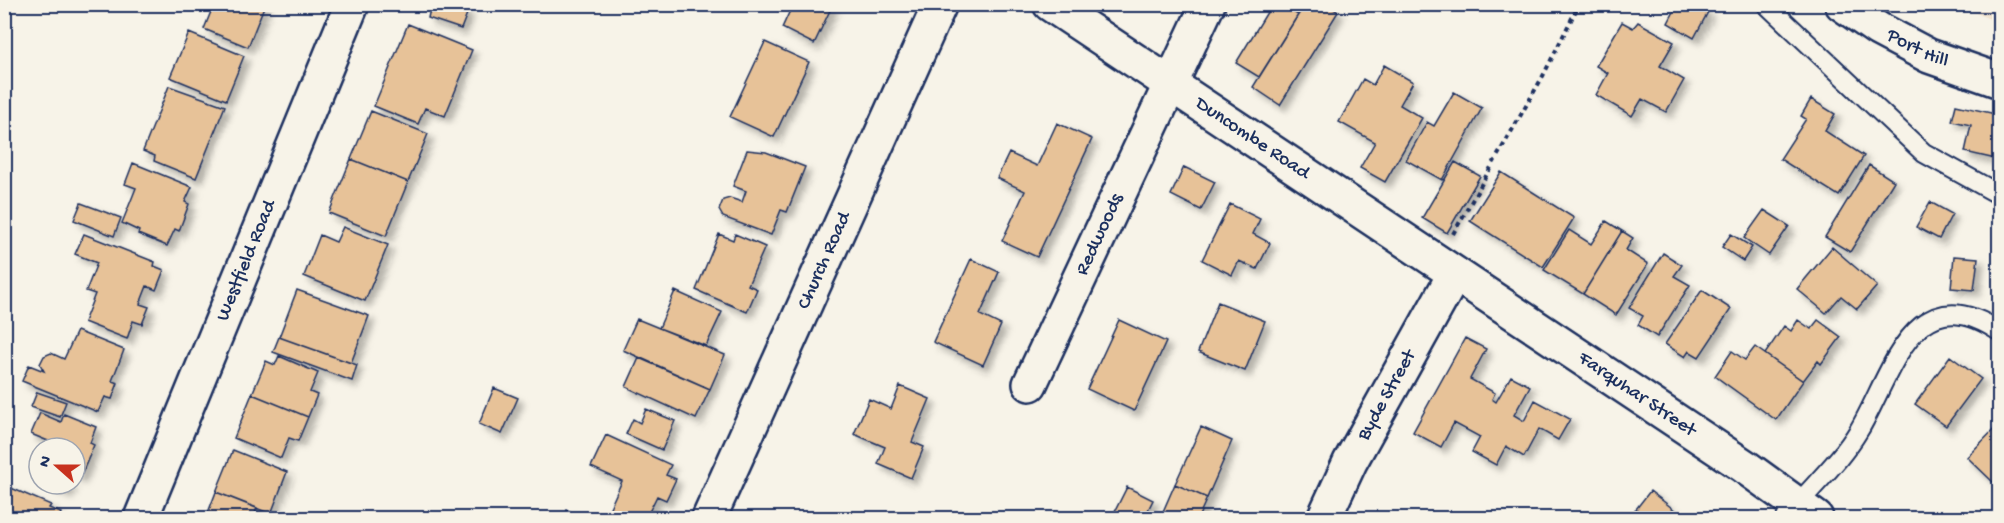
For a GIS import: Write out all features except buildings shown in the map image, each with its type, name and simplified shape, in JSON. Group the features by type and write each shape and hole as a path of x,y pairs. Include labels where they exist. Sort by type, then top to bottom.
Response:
{"street":[{"name":"Westfield Road","path":"141,519 352,4"},
{"name":"Church Road","path":"709,519 940,4"},
{"name":"Duncombe Road","path":"1050,4 1445,269"},
{"name":"Redwoods","path":"1030,384 1208,4"},
{"name":"Port Hill","path":"1842,4 1878,29 1929,56 2000,81"},
{"name":"Farquhar Street","path":"1445,269 1800,513"},
{"name":"Byde Street","path":"1324,519 1445,269"}],"lane":[{"path":"1766,4 1924,153 2000,195"},
{"path":"1800,513 1860,430 1891,362 1923,327 1941,314 1961,314 1987,324 2000,332"}],"path":[{"path":"1445,269 1579,4"}],"shaded area":[{"path":"1957,5 1999,5 1999,23"}]}
